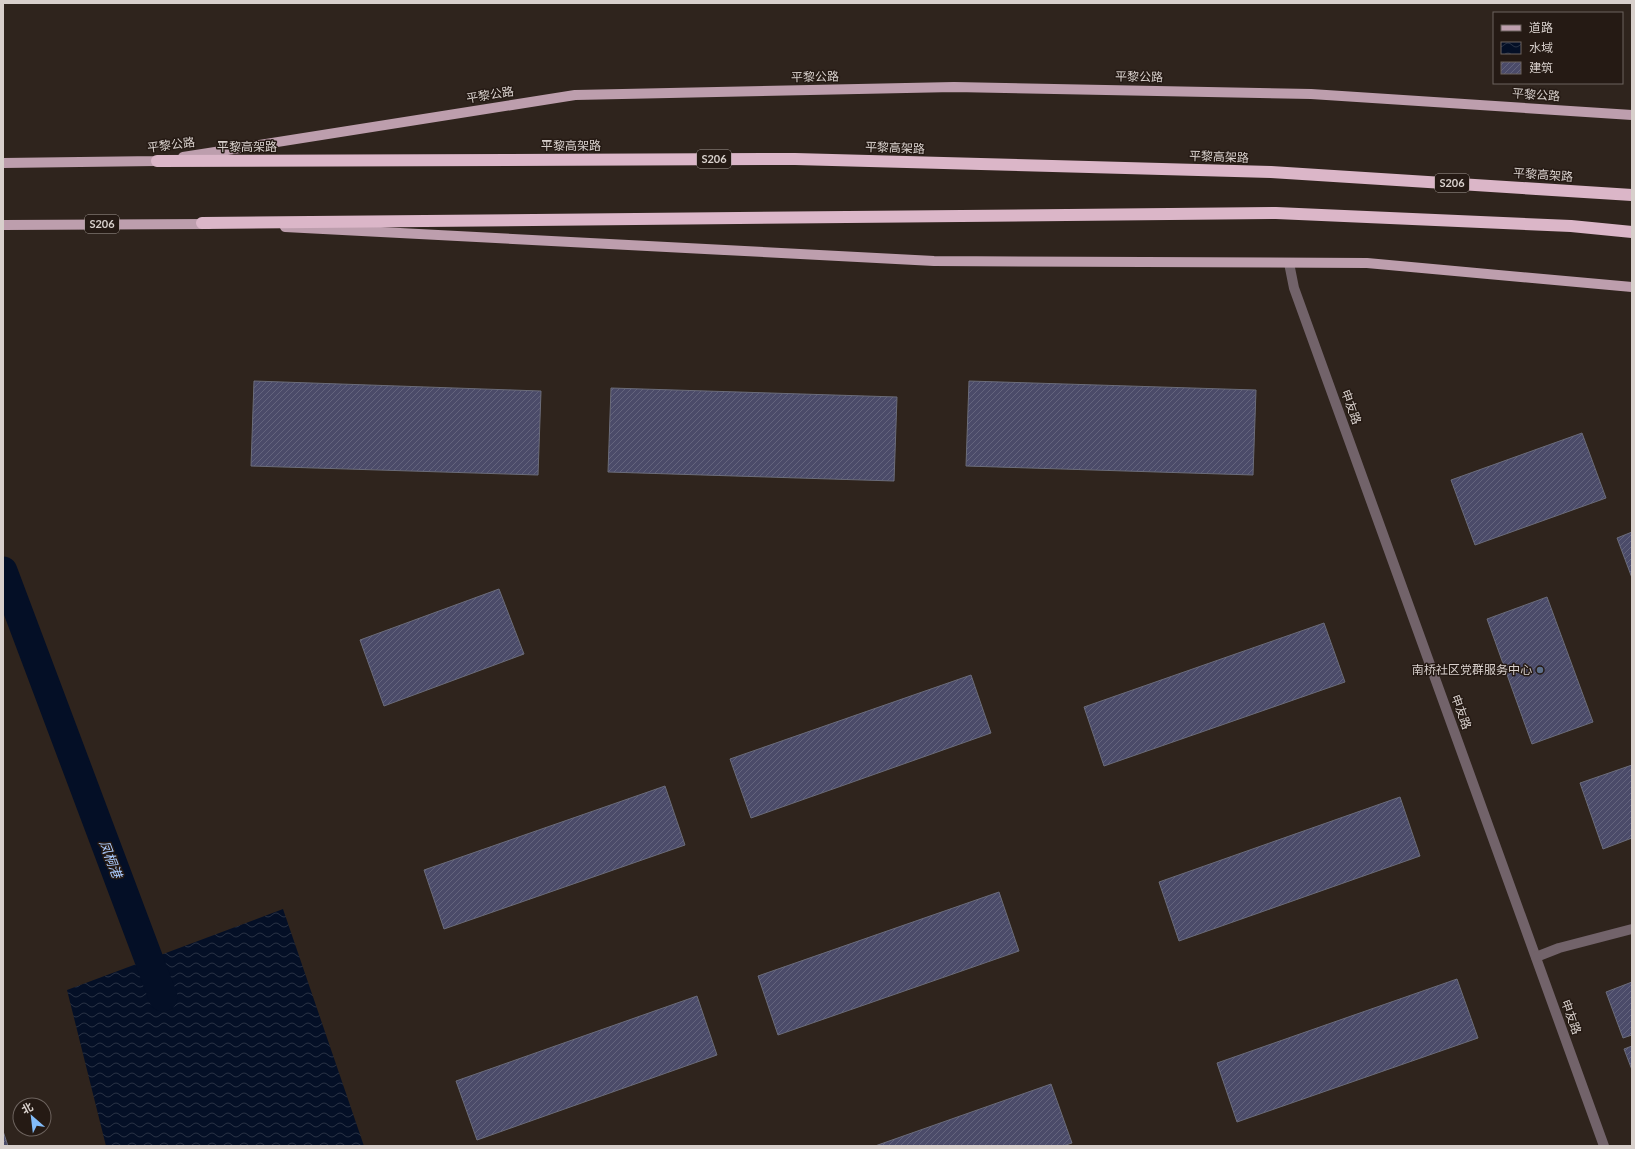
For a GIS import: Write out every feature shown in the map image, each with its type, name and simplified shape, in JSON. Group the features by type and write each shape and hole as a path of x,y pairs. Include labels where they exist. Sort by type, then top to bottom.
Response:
{"highway":[{"name":"平黎高架路","path":"157,161 795,159 1271,172 1632,195"},
{"name":"S206","path":"202,223 1276,213 1571,226 1632,232"}],"main road":[{"name":"平黎公路","path":"3,163 157,161 576,95 954,87 1311,94 1632,115"},
{"name":"S206","path":"3,225 202,223"},
{"path":"202,223 934,261 1368,263 1632,287"}],"street":[{"name":"申友路","path":"1289,263 1294,288 1604,1146"},
{"path":"1536,957 1559,948 1632,929"}],"water":[{"path":"283,909 364,1146 106,1146 67,990"}],"building":[{"path":"254,381 541,391 538,475 251,466"},
{"path":"969,381 1256,390 1253,475 966,466"},
{"path":"611,388 897,397 894,481 608,472"},
{"path":"1582,433 1606,498 1475,545 1451,480"},
{"path":"1632,532 1632,578 1617,538"},
{"path":"499,589 524,654 384,706 360,640"},
{"name":"南桥社区党群服务中心","path":"1547,597 1593,722 1532,744 1487,619"},
{"path":"1324,623 1345,682 1104,766 1084,707"},
{"path":"971,675 991,733 751,818 730,759"},
{"path":"1632,765 1632,838 1603,849 1580,783"},
{"path":"665,786 685,845 444,929 424,870"},
{"path":"1400,797 1420,856 1179,941 1159,882"},
{"path":"999,892 1019,951 778,1035 758,976"},
{"path":"1457,979 1478,1038 1237,1122 1217,1063"},
{"path":"1632,982 1632,1035 1623,1038 1606,992"},
{"path":"697,996 717,1055 477,1140 456,1081"},
{"path":"1632,1046 1632,1070 1624,1049"},
{"path":"1051,1084 1072,1143 1063,1146 875,1146"},
{"path":"3,1131 8,1146 3,1146"}],"waterway":[{"name":"凤桐港","path":"3,571 163,997"}],"place":[{"name":"南桥社区党群服务中心","path":"1540,670"}]}
